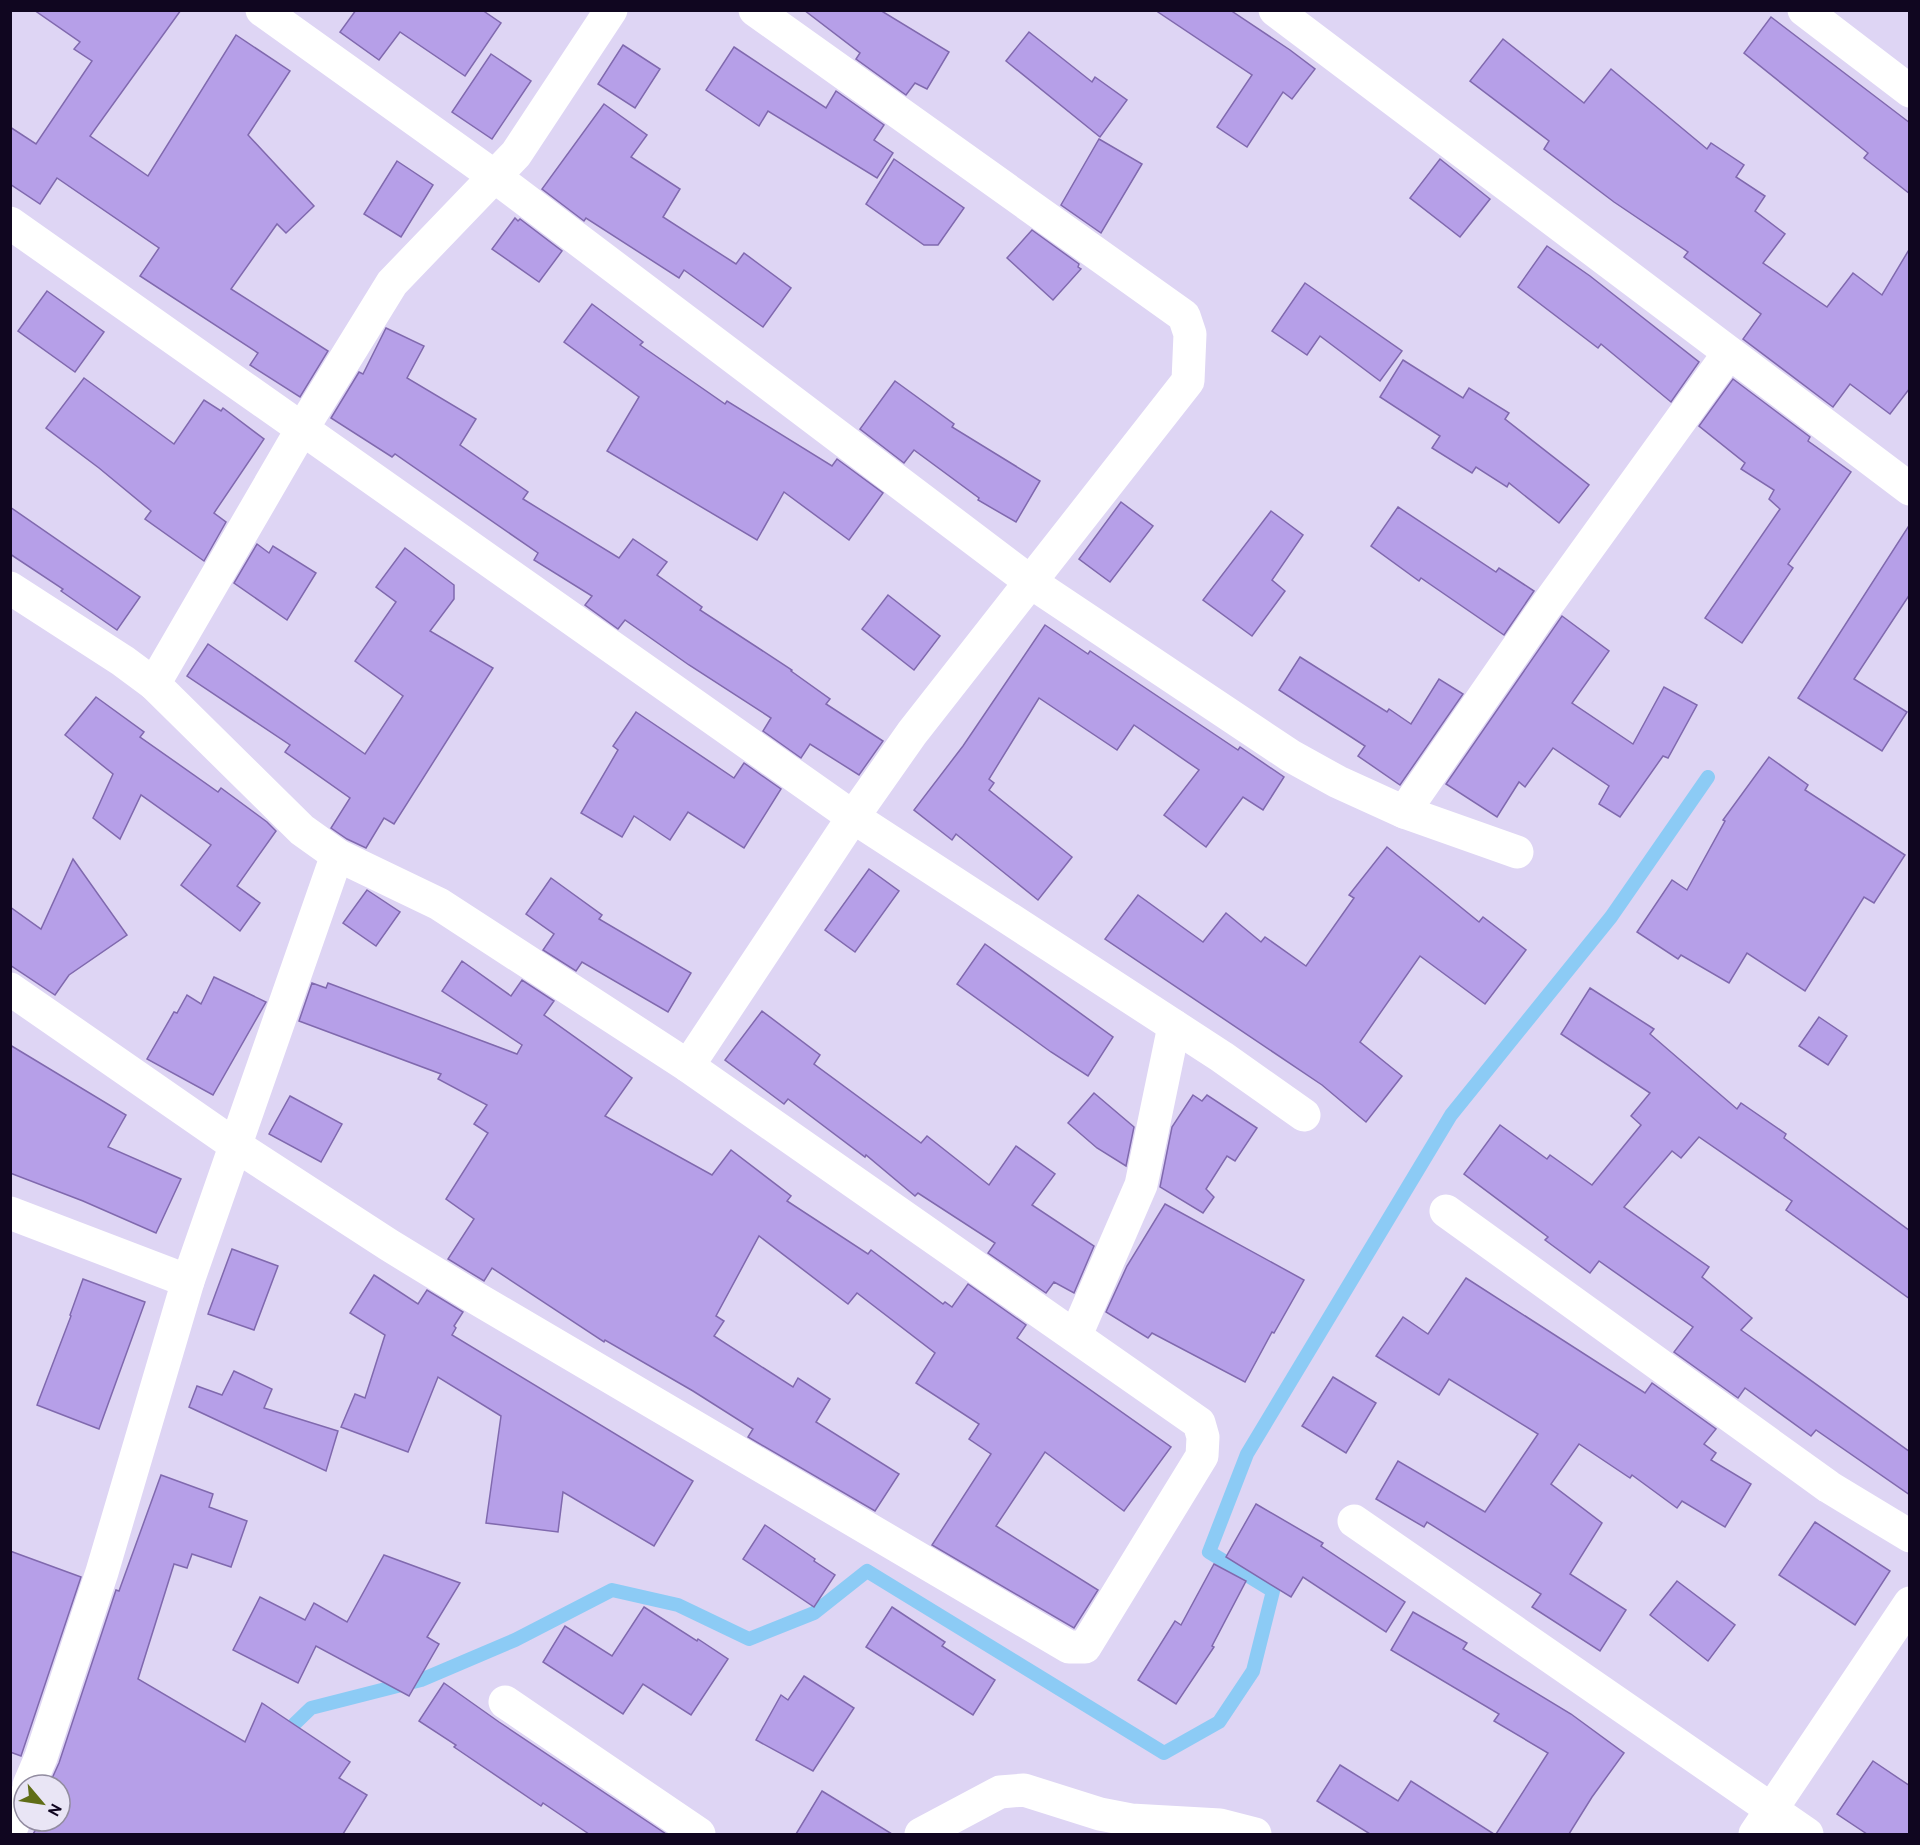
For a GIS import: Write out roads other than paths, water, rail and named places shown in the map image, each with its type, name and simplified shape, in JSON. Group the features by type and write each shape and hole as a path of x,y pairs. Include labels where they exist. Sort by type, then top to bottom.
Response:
{"street":[{"path":"262,10 494,176 1032,583 1291,756 1338,782 1404,812 1517,852"},
{"path":"154,684 302,429 392,283 516,154 611,10"},
{"path":"688,1066 853,817 912,733 1032,583 1188,381 1191,356 1190,334 1184,316 755,10"},
{"path":"1275,10 1910,489"},
{"path":"1804,10 1910,91"},
{"path":"10,223 853,817 1222,1057 1304,1115"},
{"path":"1404,812 1542,612 1729,353"},
{"path":"10,588 123,661 154,684 302,830 337,855 439,904 688,1066 1199,1423 1203,1437 1202,1456 1086,1647 1069,1647 470,1294 235,1145 10,989"},
{"path":"34,1773 102,1572 188,1281 337,855"},
{"path":"1076,1335 1141,1185 1174,1026"},
{"path":"1446,1211 1829,1487 1910,1536"},
{"path":"10,1213 188,1281"},
{"path":"1354,1521 1763,1822 1807,1834"},
{"path":"1763,1822 1910,1603"},
{"path":"505,1702 699,1834"},
{"path":"921,1834 1000,1792 1024,1790 1120,1818 1220,1825 1255,1834"}],"waterway":[{"path":"281,1737 311,1708 421,1680 515,1640 612,1590 678,1605 749,1639 814,1613 867,1571 1164,1753 1219,1722 1253,1671 1273,1591 1209,1552 1247,1454 1451,1115 1611,917 1708,777"}]}
